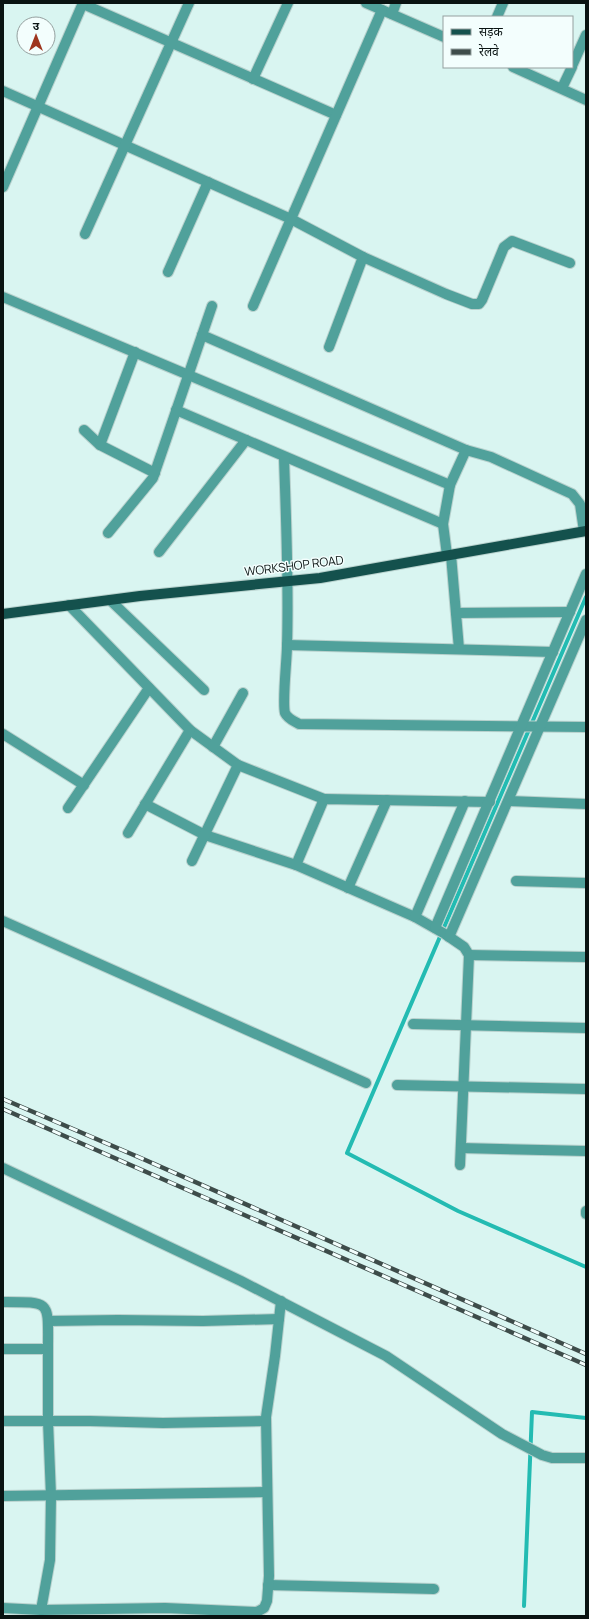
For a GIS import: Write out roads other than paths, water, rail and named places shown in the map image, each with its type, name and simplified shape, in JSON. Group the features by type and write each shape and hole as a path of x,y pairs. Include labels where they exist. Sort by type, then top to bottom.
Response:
{"main road":[{"name":"WORKSHOP ROAD","path":"3,614 110,600 320,578 585,531"}],"street":[{"path":"85,234 189,3"},
{"path":"253,79 288,3"},
{"path":"366,3 443,37"},
{"path":"392,14 396,3"},
{"path":"497,16 503,3"},
{"path":"3,186 83,4 336,115"},
{"path":"253,306 382,10"},
{"path":"573,65 586,35"},
{"path":"515,68 586,100"},
{"path":"562,88 572,68"},
{"path":"3,91 291,219 363,257 472,304 478,304 482,300 504,247 512,241 570,263"},
{"path":"168,272 208,182"},
{"path":"329,347 363,257"},
{"path":"3,297 450,485"},
{"path":"108,533 153,478 212,306"},
{"path":"202,335 466,450 491,457 572,494 580,504 585,531"},
{"path":"100,445 135,352"},
{"path":"176,410 443,524"},
{"path":"84,430 100,445 155,473"},
{"path":"158,552 246,440"},
{"path":"459,650 449,555 443,524 450,485 466,450"},
{"path":"284,457 288,582 288,645 285,713 290,719 299,724 586,726"},
{"path":"442,932 509,801 553,652 586,574"},
{"path":"110,600 204,690"},
{"path":"69,605 190,730 238,765 324,800 490,802"},
{"path":"456,613 570,612"},
{"path":"442,932 490,802 531,725 583,635 586,620"},
{"path":"288,645 553,652"},
{"path":"68,808 149,688"},
{"path":"213,747 243,693"},
{"path":"128,833 190,730"},
{"path":"3,734 84,785"},
{"path":"192,861 238,765"},
{"path":"296,865 324,800"},
{"path":"348,888 387,800"},
{"path":"415,917 465,801"},
{"path":"509,801 586,804"},
{"path":"145,804 204,835 296,865 415,917 442,932 464,947 469,955 460,1165"},
{"path":"516,881 586,883"},
{"path":"3,921 366,1083"},
{"path":"469,955 586,957"},
{"path":"413,1024 586,1028"},
{"path":"397,1085 586,1088"},
{"path":"461,1148 586,1151"},
{"path":"3,1168 241,1281 386,1356 502,1434 542,1455 552,1458 586,1458"},
{"path":"3,1608 130,1613 165,1608 257,1612 264,1608 267,1601 268,1585 266,1421 281,1301"},
{"path":"3,1302 32,1302 43,1305 47,1309 48,1421 51,1496 50,1560 41,1610"},
{"path":"48,1321 202,1321 279,1319"},
{"path":"3,1349 48,1348"},
{"path":"3,1421 163,1423 266,1421"},
{"path":"3,1496 266,1492"},
{"path":"268,1585 434,1590"}],"waterway":[{"path":"586,597 347,1153 458,1211 586,1267"},
{"path":"524,1606 532,1412 586,1418"}],"railway":[{"path":"3,1099 586,1354"},
{"path":"3,1109 586,1365"}]}
